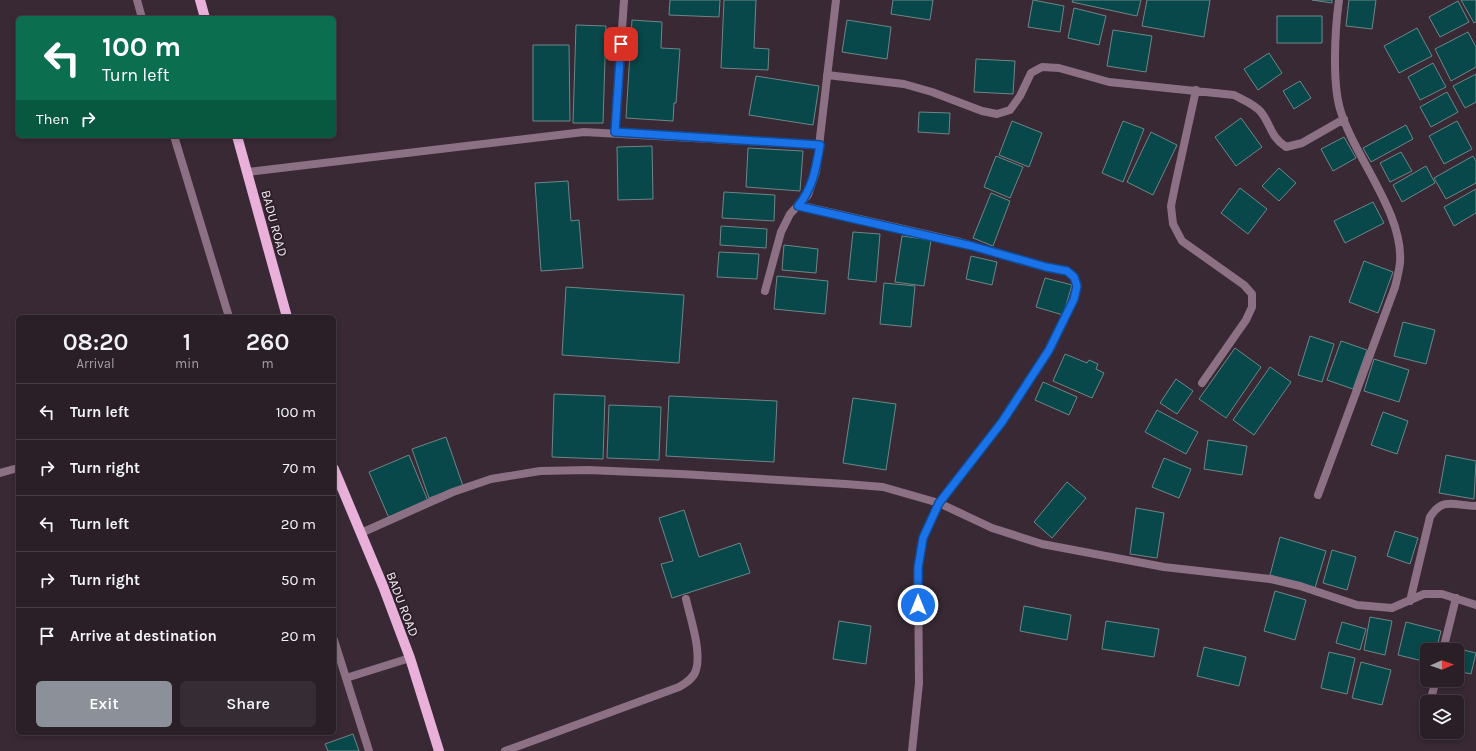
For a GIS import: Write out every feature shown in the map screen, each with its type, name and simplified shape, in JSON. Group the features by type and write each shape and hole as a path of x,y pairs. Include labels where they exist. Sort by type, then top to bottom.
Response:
{"main road":[{"path":"200,0 204,16"},
{"name":"BADU ROAD","path":"239,138 286,315"},
{"name":"BADU ROAD","path":"336,474 410,658 439,751"}],"street":[{"path":"137,0 141,16"},
{"path":"615,132 624,0"},
{"path":"764,291 781,232 790,214 808,195 816,172 836,0"},
{"path":"1318,495 1395,287 1400,263 1398,240 1392,218 1339,108 1336,80 1336,38 1339,0"},
{"path":"827,75 904,84 932,92 982,111 997,114 1010,110 1020,96 1031,73 1042,67 1059,68 1109,82 1234,95 1252,104 1261,112 1276,140 1286,147 1302,143 1344,119"},
{"path":"1196,90 1175,186 1172,206 1173,224 1182,241 1244,285 1252,294 1252,307 1246,320 1202,383"},
{"path":"248,172 584,132 615,132 820,145"},
{"path":"175,138 228,315"},
{"path":"798,206 960,242 1046,267 1067,271 1074,277 1077,286 1074,299 1049,350 1002,422 939,503 923,538 918,568 919,683 912,751"},
{"path":"0,473 16,469"},
{"path":"361,533 453,492 491,479 540,471 681,474 846,484 883,487 939,503 992,528 1042,544 1164,567 1270,579 1300,586 1357,605 1392,608 1424,594 1442,594 1476,605"},
{"path":"1410,601 1430,517 1435,509 1440,505 1451,503 1476,506"},
{"path":"1445,643 1456,598"},
{"path":"504,751 679,687 690,680 696,670 697,658 686,599"},
{"path":"336,646 369,751"},
{"path":"346,678 410,658"}],"building":[{"path":"670,0 720,0 719,17 669,15"},
{"path":"724,0 756,0 754,48 769,49 768,70 721,68"},
{"path":"893,0 933,0 930,20 891,14"},
{"path":"1033,0 1064,6 1060,32 1028,27"},
{"path":"1073,0 1141,0 1137,16 1072,2"},
{"path":"1147,0 1210,0 1204,37 1142,26"},
{"path":"1312,0 1332,0 1332,3"},
{"path":"1349,0 1376,0 1372,29 1346,26"},
{"path":"1461,0 1476,0 1476,22 1474,23"},
{"path":"1458,1 1469,22 1440,37 1429,17"},
{"path":"1074,8 1106,16 1099,45 1068,38"},
{"path":"1277,16 1322,16 1322,43 1277,43"},
{"path":"632,20 662,22 661,48 680,49 676,103 674,103 673,121 626,118"},
{"path":"847,20 891,27 887,59 842,52"},
{"path":"576,25 606,26 603,123 573,123"},
{"path":"1417,28 1432,56 1399,73 1384,46"},
{"path":"1113,30 1152,36 1146,72 1107,66"},
{"path":"1468,32 1476,47 1476,67 1451,81 1435,49"},
{"path":"533,45 569,45 570,121 533,121"},
{"path":"1269,53 1282,73 1258,90 1244,69"},
{"path":"976,59 1015,61 1013,94 974,92"},
{"path":"1433,63 1446,87 1420,100 1408,77"},
{"path":"1476,74 1476,102 1465,108 1453,86"},
{"path":"756,76 819,86 813,125 749,115"},
{"path":"1300,81 1311,98 1294,109 1283,91"},
{"path":"1447,92 1458,112 1431,127 1420,107"},
{"path":"919,112 950,113 949,134 918,132"},
{"path":"1241,118 1262,147 1236,166 1215,137"},
{"path":"1012,121 1042,133 1029,167 999,155"},
{"path":"1123,121 1144,129 1123,182 1102,173"},
{"path":"1457,121 1472,149 1444,164 1429,136"},
{"path":"1406,125 1413,139 1371,162 1363,148"},
{"path":"1151,132 1177,145 1153,195 1127,182"},
{"path":"1344,137 1356,158 1333,171 1321,149"},
{"path":"652,146 653,199 618,200 617,147"},
{"path":"748,148 803,151 800,191 746,187"},
{"path":"1401,152 1412,171 1390,182 1380,163"},
{"path":"996,156 1023,167 1010,198 984,187"},
{"path":"1473,156 1476,161 1476,183 1446,199 1434,178"},
{"path":"1426,166 1435,183 1402,202 1393,185"},
{"path":"1279,168 1296,183 1279,201 1262,186"},
{"path":"568,181 571,221 579,220 583,268 541,271 535,183"},
{"path":"1240,188 1267,209 1248,234 1221,213"},
{"path":"1476,189 1476,213 1454,226 1444,207"},
{"path":"724,192 775,195 774,221 722,218"},
{"path":"991,193 1010,201 993,246 973,238"},
{"path":"1373,202 1384,223 1345,243 1334,221"},
{"path":"721,226 767,229 766,248 720,245"},
{"path":"853,232 880,234 876,282 848,279"},
{"path":"902,236 931,240 924,286 895,282"},
{"path":"784,245 818,249 816,273 782,270"},
{"path":"719,252 759,254 757,279 717,277"},
{"path":"971,256 997,262 992,285 966,279"},
{"path":"1364,261 1393,272 1378,313 1349,302"},
{"path":"777,276 828,281 825,314 774,309"},
{"path":"1045,278 1072,285 1063,315 1036,307"},
{"path":"884,283 915,286 911,327 880,324"},
{"path":"566,287 684,295 679,363 562,355"},
{"path":"1403,322 1435,330 1426,364 1394,356"},
{"path":"1310,336 1334,344 1322,382 1298,375"},
{"path":"1341,341 1367,350 1353,389 1327,380"},
{"path":"1235,348 1261,367 1226,418 1199,399"},
{"path":"1065,354 1087,363 1089,360 1098,364 1096,369 1104,373 1092,398 1053,381"},
{"path":"1374,359 1409,370 1399,402 1364,391"},
{"path":"1270,367 1291,382 1254,435 1233,420"},
{"path":"1176,379 1193,391 1177,414 1160,403"},
{"path":"1043,382 1077,397 1069,415 1035,400"},
{"path":"554,394 605,396 603,459 552,457"},
{"path":"669,396 777,401 774,462 666,456"},
{"path":"853,398 896,404 886,470 843,463"},
{"path":"609,405 661,407 659,460 607,458"},
{"path":"1157,410 1198,432 1186,454 1145,432"},
{"path":"1383,412 1408,421 1397,454 1371,445"},
{"path":"446,437 463,486 429,498 412,449"},
{"path":"1208,440 1247,446 1242,475 1204,469"},
{"path":"409,455 428,501 389,518 369,472"},
{"path":"1446,455 1476,461 1474,499 1439,493"},
{"path":"1164,458 1191,469 1179,498 1152,487"},
{"path":"1067,482 1086,498 1052,538 1034,522"},
{"path":"1136,508 1164,513 1157,558 1130,554"},
{"path":"684,510 699,557 740,543 750,573 672,598 661,564 673,561 659,518"},
{"path":"1395,531 1418,538 1410,564 1387,556"},
{"path":"1280,537 1326,551 1315,588 1270,575"},
{"path":"1332,550 1356,557 1347,590 1323,583"},
{"path":"1275,591 1306,600 1295,640 1264,631"},
{"path":"1024,606 1071,615 1067,640 1020,631"},
{"path":"1370,617 1392,621 1385,655 1364,650"},
{"path":"839,621 871,626 866,664 833,659"},
{"path":"1106,621 1159,629 1154,657 1102,649"},
{"path":"1342,622 1366,629 1360,650 1336,643"},
{"path":"1406,622 1441,631 1438,643 1420,643 1420,660 1398,655"},
{"path":"1204,647 1246,657 1239,686 1197,676"},
{"path":"1464,650 1476,653 1471,674 1464,672"},
{"path":"1329,652 1355,658 1347,694 1321,688"},
{"path":"1361,662 1391,670 1382,705 1352,698"},
{"path":"353,734 359,751 328,751 325,744"}],"route":[{"path":"621,44 615,132 820,145 816,172 808,195 798,206 960,242 1046,267 1067,271 1074,277 1077,286 1074,299 1049,350 1002,422 977,452 939,503 923,538 918,568 918,605"}]}
